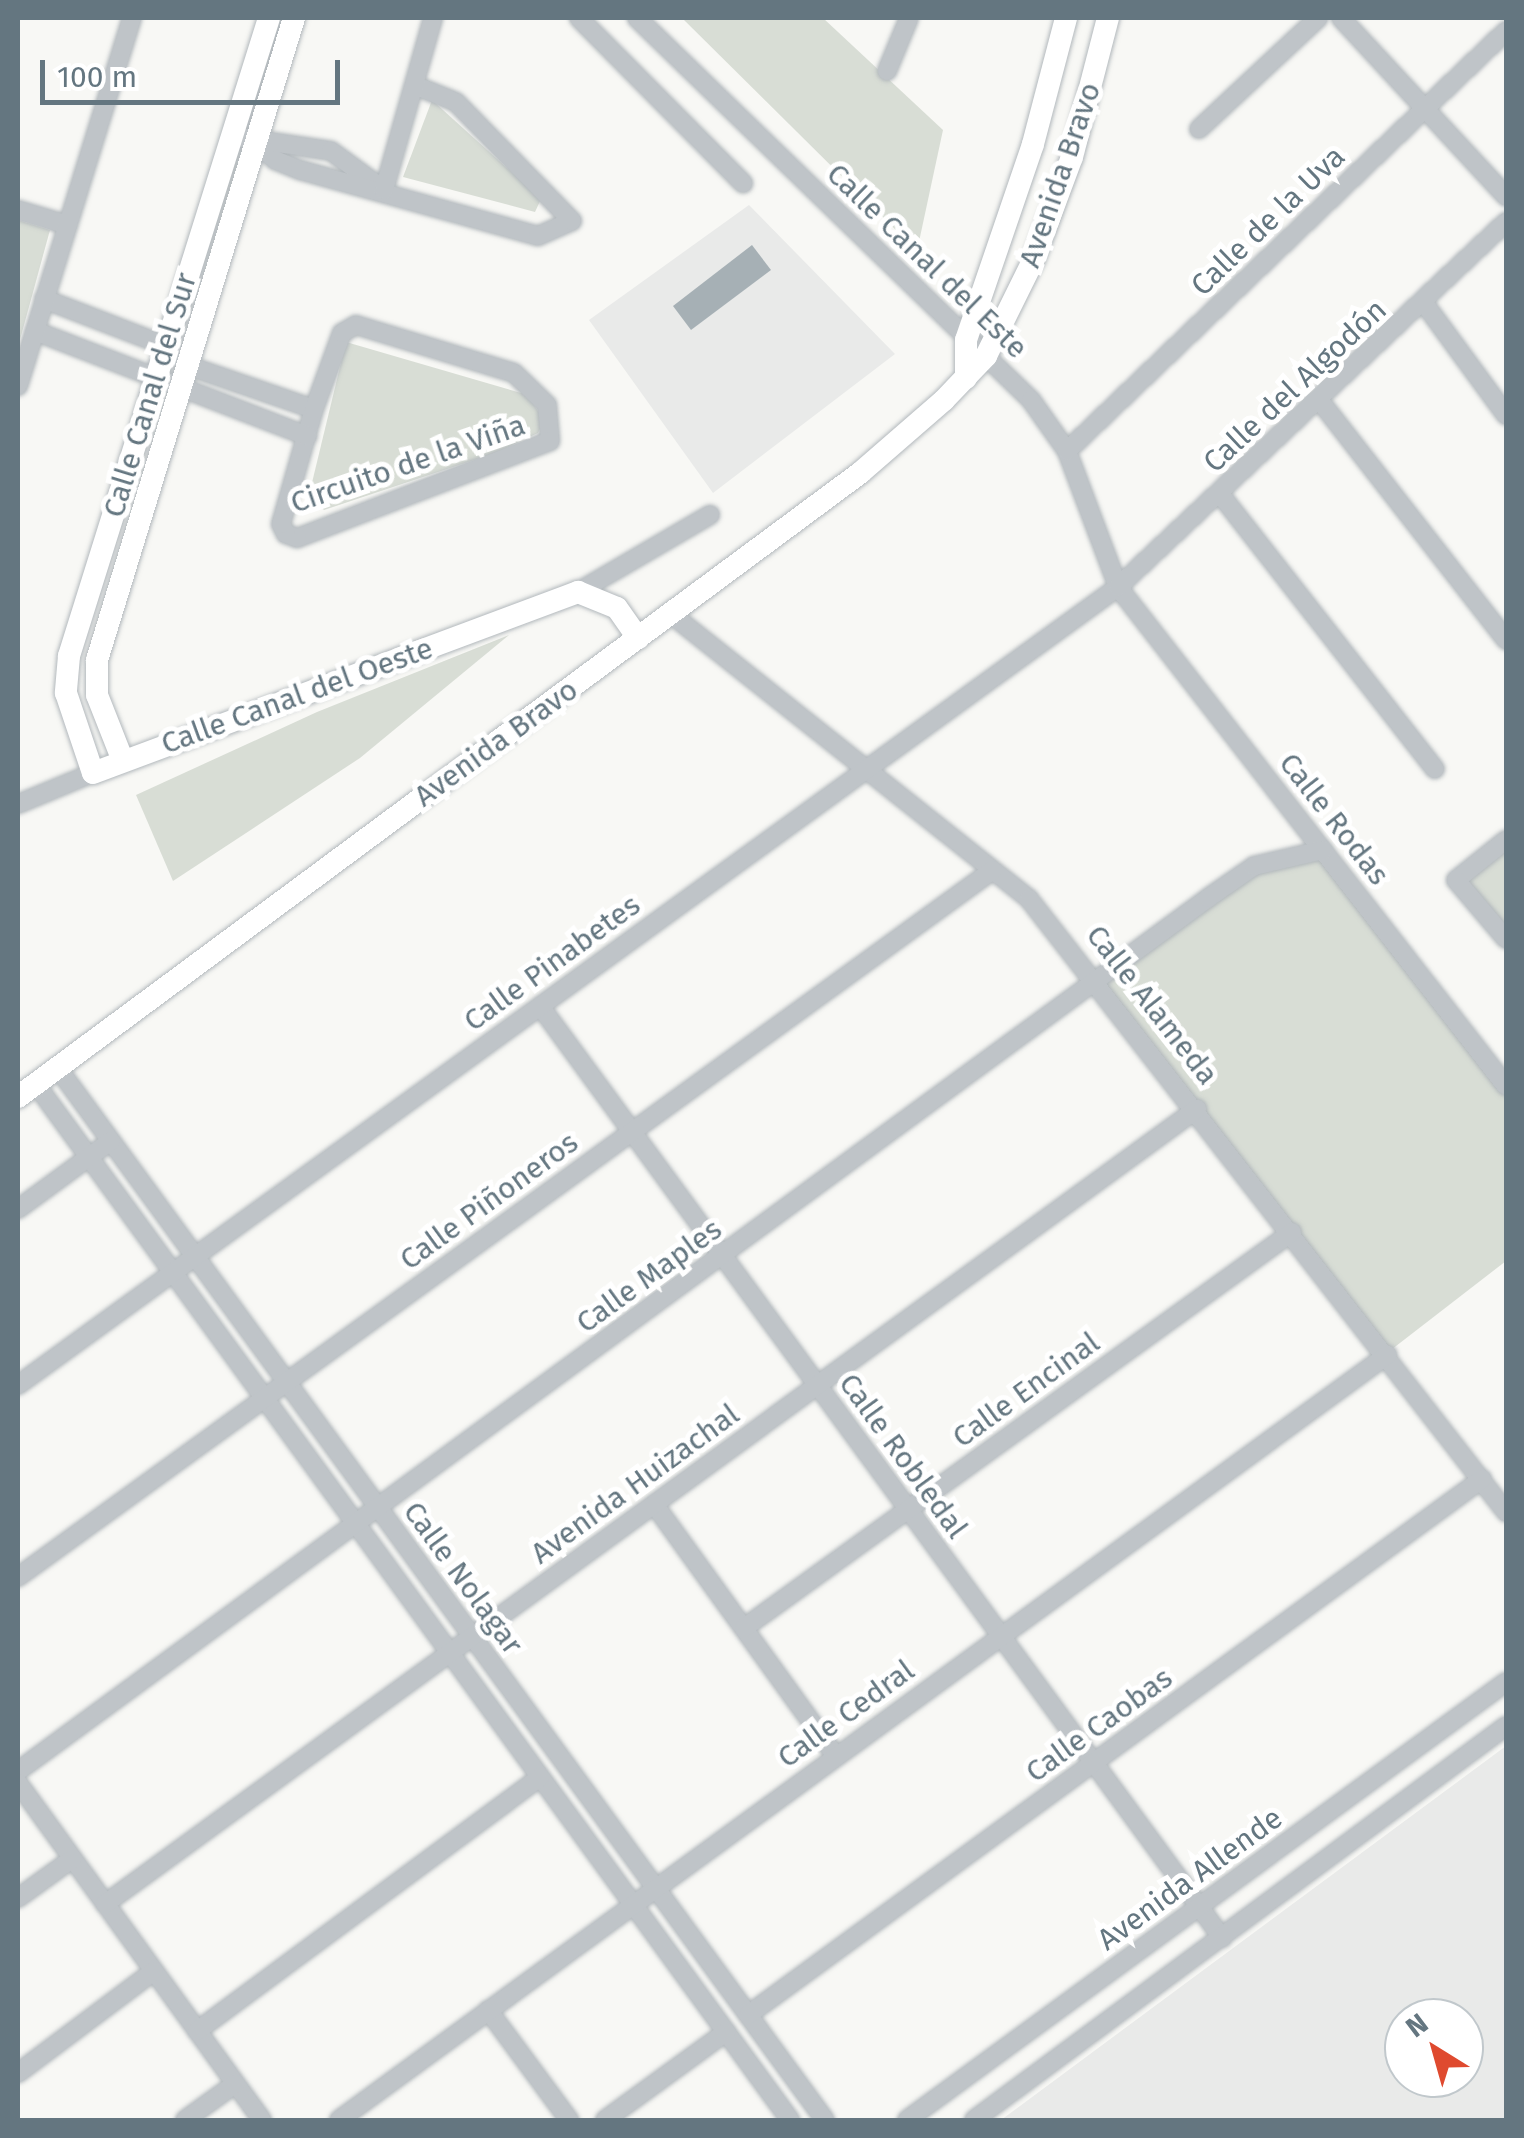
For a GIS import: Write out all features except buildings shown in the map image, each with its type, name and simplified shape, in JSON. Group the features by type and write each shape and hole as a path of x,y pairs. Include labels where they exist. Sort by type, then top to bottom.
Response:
{"street":[{"path":"18,386 132,18"},
{"name":"Calle Canal del Sur","path":"94,773 66,693 68,656 268,18"},
{"name":"Calle Canal del Sur","path":"123,761 98,695 97,660 294,18"},
{"path":"384,190 433,18"},
{"path":"578,18 743,183"},
{"name":"Calle Canal del Este","path":"637,18 1031,400 1067,451 1118,587"},
{"path":"887,71 909,18"},
{"name":"Avenida Bravo","path":"966,378 966,340 1054,74 1066,18"},
{"name":"Avenida Bravo","path":"26,1090 873,462 966,378 986,356 1034,260 1093,85 1108,18"},
{"path":"1199,129 1318,18"},
{"path":"1341,18 1506,196"},
{"name":"Calle de la Uva","path":"1067,451 1506,31"},
{"path":"1054,74 1093,85"},
{"path":"231,136 256,143 275,160 300,170 384,190 538,236 572,221 456,102 414,85"},
{"path":"18,210 68,225"},
{"name":"Calle del Algodón","path":"1118,587 1506,222"},
{"path":"44,299 166,346 190,366 314,409"},
{"path":"1424,302 1506,415"},
{"name":"Circuito de la Viña","path":"356,325 514,373 546,405 554,434 546,445 296,538 281,524 314,409 342,334 356,325"},
{"path":"34,331 157,374 182,393 307,436"},
{"path":"1320,401 1506,640"},
{"path":"1220,494 1435,769"},
{"name":"Calle Canal del Oeste","path":"18,804 123,761 578,592 710,515"},
{"name":"Calle Pinabetes","path":"18,1384 1118,587"},
{"name":"Calle Rodas","path":"1118,587 1506,1086"},
{"path":"578,592 617,608 638,638"},
{"name":"Calle Alameda","path":"670,614 869,767 1029,899 1099,982 1506,1512"},
{"path":"1506,840 1456,880 1506,939"},
{"name":"Calle Maples","path":"18,1771 1254,866 1323,850"},
{"name":"Calle Piñoneros","path":"18,1577 993,870"},
{"name":"Calle Robledal","path":"540,1006 1222,1938"},
{"name":"Calle Nolagar","path":"57,1067 825,2120"},
{"name":"Calle Nolagar","path":"26,1090 88,1157 790,2120"},
{"name":"Avenida Huizachal","path":"105,1904 1197,1108"},
{"path":"18,1209 111,1141"},
{"name":"Calle Encinal","path":"744,1628 1292,1232"},
{"name":"Calle Cedral","path":"340,2120 1387,1355"},
{"name":"Calle Caobas","path":"748,2014 1482,1479"},
{"path":"654,1504 836,1756"},
{"name":"Avenida Allende","path":"906,2120 1506,1682"},
{"path":"974,2120 1506,1726"},
{"path":"198,2031 540,1777"},
{"path":"18,1783 262,2120"},
{"path":"18,1898 72,1859"},
{"path":"18,2073 154,1971"},
{"path":"488,2010 569,2120"},
{"path":"605,2120 726,2032"},
{"path":"185,2120 235,2084"}],"shaded area":[{"path":"682,18 823,18 943,130 917,251"},
{"path":"432,100 541,199 535,212 403,177"},
{"path":"749,205 895,354 713,493 589,320"},
{"path":"18,220 50,230 18,347"},
{"path":"346,342 528,395 544,421 538,433 498,452 324,510 309,495"},
{"path":"509,635 360,758 173,881 136,795 317,712"},
{"path":"1506,843 1506,936 1460,881"},
{"path":"1322,853 1506,1090 1506,1261 1387,1353 1102,983 1254,869"},
{"path":"1506,1746 1506,2120 1001,2120"}]}
